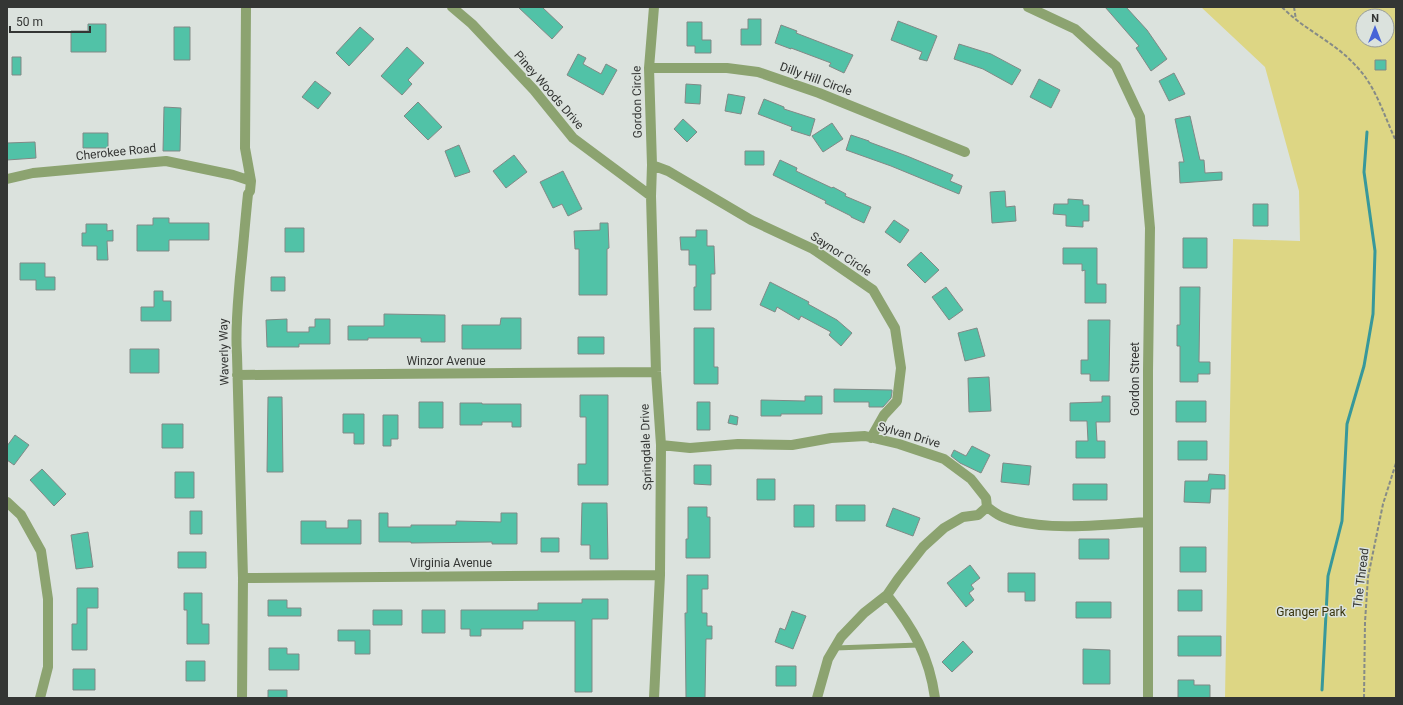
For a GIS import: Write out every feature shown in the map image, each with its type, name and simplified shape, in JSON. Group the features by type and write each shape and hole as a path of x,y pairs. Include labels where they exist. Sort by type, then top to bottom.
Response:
{"street":[{"name":"Waverly Way","path":"242,698 243,578 236,310 244,228 251,181 245,148 246,7"},
{"name":"Piney Woods Drive","path":"452,7 472,24 534,90 572,138 651,196"},
{"name":"Gordon Circle","path":"651,196 652,165 649,68 654,7"},
{"name":"Gordon Street","path":"1028,7 1075,29 1116,66 1140,117 1150,228 1148,371 1148,698"},
{"name":"Dilly Hill Circle","path":"649,68 727,68 758,72 819,93 965,152"},
{"name":"Cherokee Road","path":"7,179 33,174 166,160 233,175 251,181"},
{"name":"Saynor Circle","path":"652,165 668,171 751,220 813,249 873,290 895,328 902,368 897,401 884,415 871,438"},
{"name":"Springdale Drive","path":"651,196 656,372 661,445 660,574 654,698"},
{"name":"Winzor Avenue","path":"237,375 656,372"},
{"name":"Sylvan Drive","path":"661,445 690,448 738,444 792,445 831,438 865,436 899,444 944,459 971,479 986,498 987,507"},
{"path":"7,502 21,515 41,551 48,598 48,667 40,698"},
{"path":"817,698 828,659 841,637 864,614 887,595 923,547 944,528 963,517 978,515 987,507 1002,517 1029,524 1060,526 1110,525 1148,522"},
{"name":"Virginia Avenue","path":"243,578 660,574"},
{"path":"887,595 902,615 926,657 935,698"}],"lane":[{"path":"834,648 920,645"}],"path":[{"path":"1282,7 1296,20 1332,45 1356,65 1370,83 1396,141"},
{"path":"1294,7 1296,20"},
{"name":"The Thread","path":"1364,698 1365,622 1368,577 1383,504 1396,463"}],"green space":[{"name":"Granger Park","path":"1201,7 1396,7 1396,698 1225,698 1233,239 1300,241 1299,191 1265,67"}],"building":[{"path":"518,7 542,7 563,27 552,39"},
{"path":"1105,7 1126,7 1147,30 1167,59 1151,71 1136,48 1139,46"},
{"path":"748,19 761,19 761,45 741,45 741,29 748,29"},
{"path":"898,21 937,36 927,61 919,59 922,52 891,40"},
{"path":"687,22 702,22 702,40 711,40 711,53 695,53 695,46 687,46"},
{"path":"88,24 106,24 106,52 71,52 71,31 88,31"},
{"path":"781,25 797,31 796,33 853,55 844,73 829,66 831,63 775,43"},
{"path":"174,27 190,27 190,60 174,60"},
{"path":"360,27 374,39 349,66 336,53"},
{"path":"959,44 991,54 1021,70 1012,85 983,69 954,59"},
{"path":"407,47 424,63 408,80 412,84 402,95 381,76"},
{"path":"578,54 586,58 583,64 601,74 606,64 617,70 603,95 567,75"},
{"path":"12,57 21,57 21,75 12,75"},
{"path":"1375,60 1386,60 1386,70 1375,70"},
{"path":"1174,73 1185,94 1169,101 1159,81"},
{"path":"1039,79 1060,90 1051,108 1030,97"},
{"path":"315,81 331,93 318,109 302,97"},
{"path":"686,84 701,85 700,104 685,103"},
{"path":"728,94 745,97 741,114 725,111"},
{"path":"764,99 784,107 784,109 815,119 810,136 791,130 792,127 758,114"},
{"path":"418,102 442,127 428,140 404,116"},
{"path":"164,107 181,108 180,151 163,151"},
{"path":"1190,116 1200,160 1204,160 1205,173 1222,172 1222,180 1180,183 1179,162 1184,162 1175,119"},
{"path":"683,119 697,132 687,142 674,129"},
{"path":"832,123 843,139 823,152 812,136"},
{"path":"83,133 108,133 108,148 83,148"},
{"path":"851,135 953,175 950,181 962,186 959,194 891,166 846,150"},
{"path":"35,142 36,158 7,160 7,143"},
{"path":"459,145 470,172 455,177 445,151"},
{"path":"745,151 764,151 764,165 745,165"},
{"path":"514,155 527,172 506,188 493,171"},
{"path":"780,160 797,168 796,171 832,188 833,187 846,194 845,196 871,207 864,223 825,203 826,201 773,175"},
{"path":"563,171 582,209 568,216 562,204 553,208 540,182"},
{"path":"1005,191 1006,207 1015,206 1016,221 992,223 990,192"},
{"path":"1068,199 1083,200 1083,205 1089,205 1089,221 1083,221 1083,227 1066,226 1066,215 1053,214 1054,204 1068,204"},
{"path":"1253,204 1268,204 1268,226 1253,226"},
{"path":"153,218 169,218 169,223 209,223 209,240 169,240 169,251 137,251 137,225 153,225"},
{"path":"894,220 909,230 900,243 885,232"},
{"path":"600,223 608,223 609,248 607,249 607,295 579,295 579,249 575,249 574,231 600,230"},
{"path":"86,224 107,224 107,231 113,230 113,241 107,241 108,260 97,260 97,246 82,246 82,233 86,233"},
{"path":"285,228 304,228 304,252 285,252"},
{"path":"696,230 707,230 707,246 714,246 715,274 711,274 711,310 694,310 696,265 689,265 689,250 681,250 680,237 696,237"},
{"path":"1183,238 1207,238 1207,268 1183,268"},
{"path":"1063,248 1097,248 1097,284 1106,284 1106,303 1085,303 1085,270 1082,271 1082,264 1063,264"},
{"path":"921,252 939,270 925,283 907,265"},
{"path":"20,263 45,263 45,277 55,277 55,290 36,290 36,280 20,280"},
{"path":"271,277 285,277 285,291 271,291"},
{"path":"770,282 809,302 808,304 837,320 852,333 841,346 829,335 831,332 801,316 799,320 777,307 775,312 760,305"},
{"path":"946,287 963,310 949,320 932,297"},
{"path":"1180,287 1200,287 1199,362 1210,362 1210,374 1198,374 1198,382 1180,382 1180,346 1177,346 1177,325 1180,325"},
{"path":"154,291 163,291 163,301 171,301 171,321 141,321 141,307 154,307"},
{"path":"384,314 445,315 445,342 421,342 421,338 368,338 368,340 348,340 348,326 384,326"},
{"path":"501,318 521,318 521,349 462,349 462,325 500,325"},
{"path":"287,319 287,332 309,332 309,327 315,327 315,319 330,319 330,344 299,344 299,347 267,347 266,320"},
{"path":"1088,320 1110,320 1109,381 1090,381 1090,374 1081,374 1081,360 1088,360"},
{"path":"694,328 714,328 714,367 718,367 718,384 694,384"},
{"path":"977,328 985,356 965,361 958,333"},
{"path":"578,337 604,337 604,354 578,354"},
{"path":"130,349 159,349 159,373 130,373"},
{"path":"989,377 991,411 969,412 968,378"},
{"path":"834,389 892,390 892,392 891,398 883,407 869,407 869,402 834,402"},
{"path":"580,395 608,395 608,485 578,485 578,464 586,464 586,417 580,417"},
{"path":"805,396 822,396 822,414 781,414 781,416 761,416 761,400 805,401"},
{"path":"1102,396 1110,396 1110,422 1096,422 1097,441 1105,441 1105,458 1076,458 1076,441 1088,441 1087,421 1070,421 1070,403 1102,402"},
{"path":"268,397 282,397 283,472 267,472"},
{"path":"1176,401 1206,401 1206,422 1176,422"},
{"path":"419,402 443,402 443,428 419,428"},
{"path":"697,402 710,402 710,430 697,430"},
{"path":"460,403 521,404 521,427 512,427 512,422 482,422 482,425 460,425"},
{"path":"343,414 364,414 364,444 354,444 354,433 343,433"},
{"path":"383,415 398,415 398,439 391,439 391,446 383,446"},
{"path":"730,415 738,417 737,425 728,423"},
{"path":"162,424 183,424 183,448 162,448"},
{"path":"15,435 29,445 14,465 7,460 7,446"},
{"path":"1178,441 1207,441 1207,460 1178,460"},
{"path":"972,446 990,455 981,473 960,463 951,456 954,450 966,456"},
{"path":"1003,463 1031,466 1029,485 1001,482"},
{"path":"694,465 711,465 711,485 694,484"},
{"path":"42,469 66,494 54,506 30,480"},
{"path":"175,472 194,472 194,498 175,498"},
{"path":"1209,474 1225,475 1225,489 1211,489 1210,503 1184,502 1185,481 1208,481"},
{"path":"757,479 775,479 775,500 757,500"},
{"path":"1073,484 1107,484 1107,500 1073,500"},
{"path":"582,503 607,503 608,559 590,559 590,545 581,545"},
{"path":"794,505 814,505 814,527 794,527"},
{"path":"836,505 865,505 865,521 836,521"},
{"path":"688,507 707,507 707,517 710,517 710,558 686,558 686,539 688,539"},
{"path":"893,508 920,518 913,536 886,526"},
{"path":"190,511 202,511 202,534 190,534"},
{"path":"379,513 388,513 388,527 411,527 411,525 456,525 456,521 501,522 501,513 517,513 517,544 492,544 492,542 379,542"},
{"path":"348,520 361,520 361,544 301,544 301,521 326,521 326,528 348,528"},
{"path":"88,532 93,567 76,569 71,535"},
{"path":"541,538 559,538 559,552 541,552"},
{"path":"1079,539 1109,539 1109,559 1079,559"},
{"path":"1180,547 1206,547 1206,572 1180,572"},
{"path":"178,552 206,552 206,568 178,568"},
{"path":"970,565 980,578 971,585 974,589 969,593 974,600 966,607 947,583"},
{"path":"1008,573 1035,573 1035,601 1025,601 1025,592 1008,592"},
{"path":"687,575 708,575 708,589 702,589 702,613 707,613 707,626 712,626 712,639 706,639 705,698 686,698 685,613 687,613"},
{"path":"77,588 98,588 98,608 87,608 87,650 72,650 72,624 77,624"},
{"path":"1178,590 1202,590 1202,611 1178,611"},
{"path":"184,593 202,593 202,624 209,624 209,644 187,644 187,610 184,610"},
{"path":"582,599 608,599 608,619 592,619 592,692 575,692 575,621 523,621 523,629 481,629 481,636 470,636 470,629 461,629 461,610 538,610 538,603 582,603"},
{"path":"268,600 287,600 287,608 301,608 301,616 268,616"},
{"path":"1076,602 1111,602 1111,618 1076,618"},
{"path":"373,610 402,610 402,625 373,625"},
{"path":"422,610 445,610 445,633 422,633"},
{"path":"792,611 806,616 793,649 775,642 780,628 785,630"},
{"path":"338,630 370,630 370,654 355,654 355,641 338,641"},
{"path":"1178,636 1221,636 1221,656 1178,656"},
{"path":"963,641 973,652 952,672 942,662"},
{"path":"269,648 287,648 287,654 299,654 299,670 269,670"},
{"path":"1083,649 1110,650 1110,684 1083,684"},
{"path":"186,661 205,661 205,681 186,681"},
{"path":"776,666 796,666 796,686 776,686"},
{"path":"73,669 95,669 95,690 73,690"},
{"path":"1178,680 1194,680 1194,685 1210,685 1210,698 1178,698"},
{"path":"268,690 287,690 287,698 268,698"}],"waterway":[{"path":"1322,690 1328,576 1342,521 1347,424 1364,366 1373,314 1375,251 1364,172 1367,132"}]}
